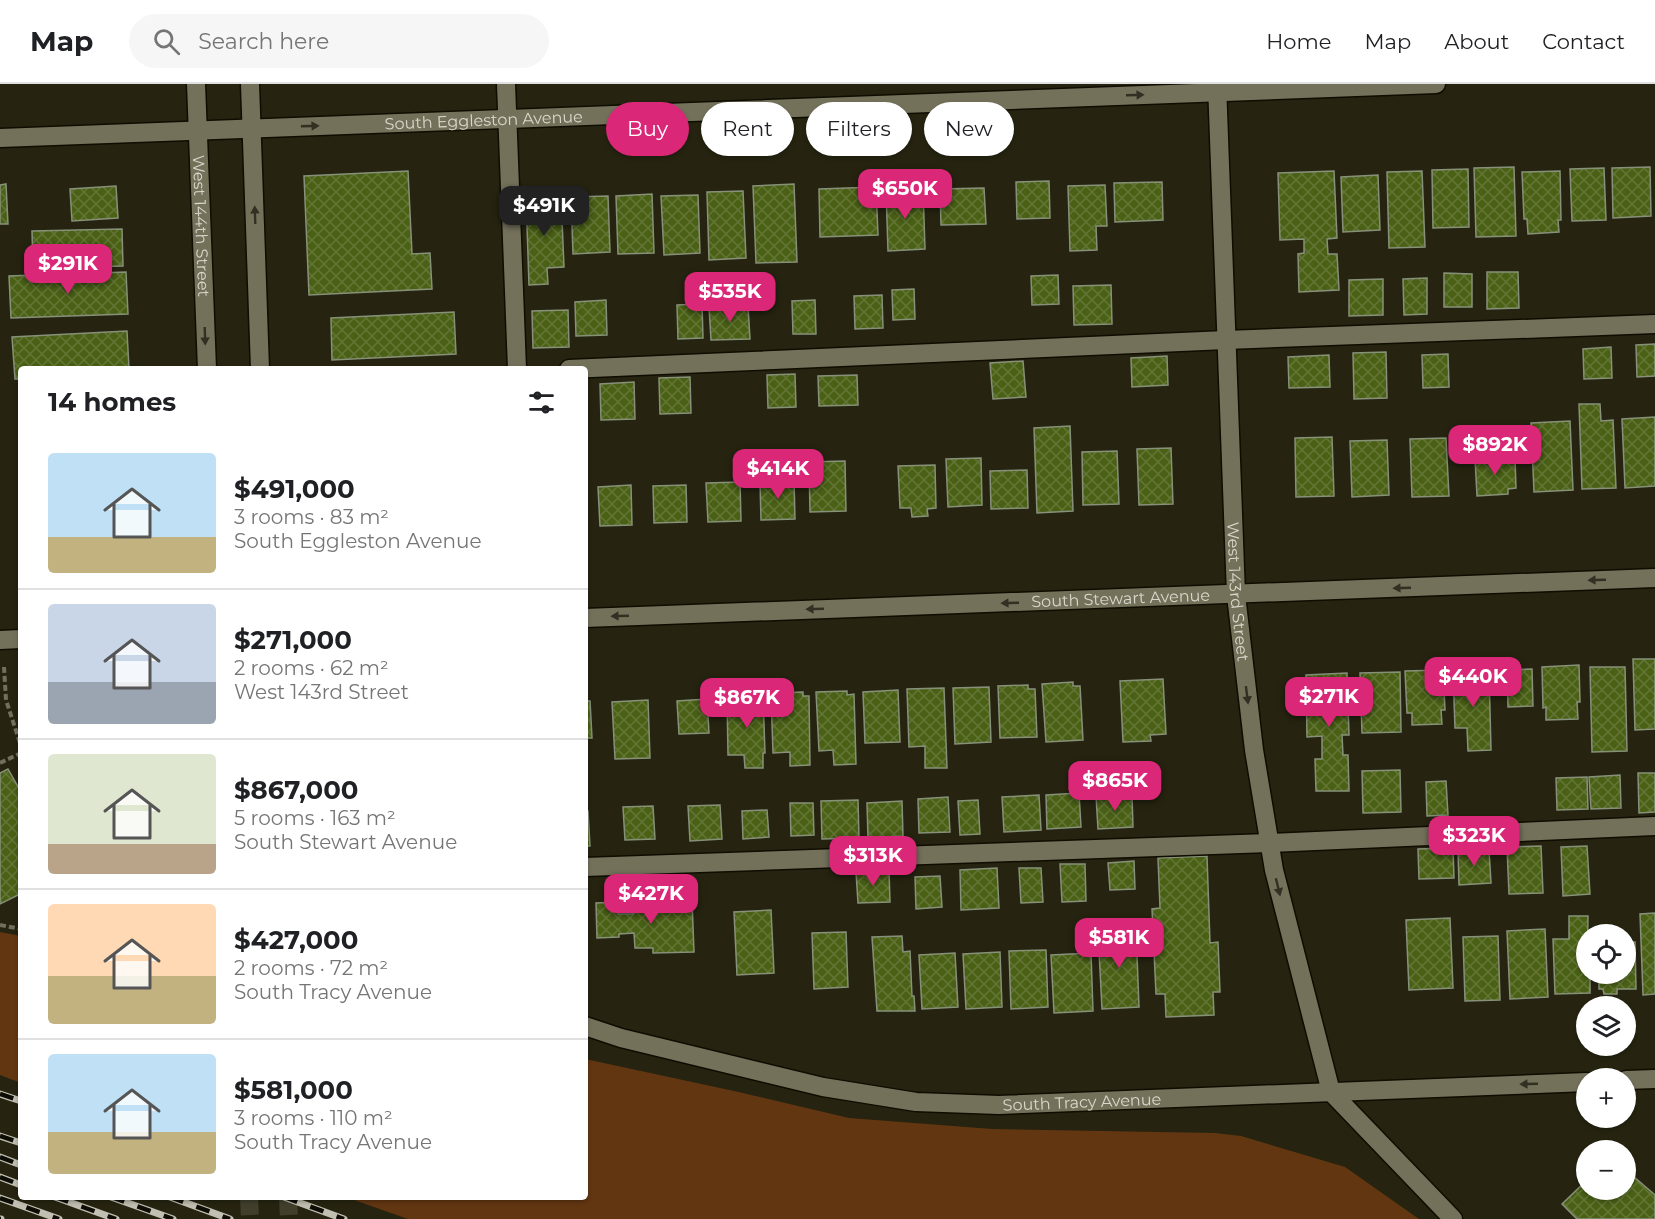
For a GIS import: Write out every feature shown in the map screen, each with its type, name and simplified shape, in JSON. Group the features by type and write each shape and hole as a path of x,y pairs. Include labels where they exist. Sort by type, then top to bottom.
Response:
{"street":[{"name":"West 144th Street","path":"196,84 207,366"},
{"path":"250,84 260,366"},
{"path":"506,84 517,366"},
{"name":"South Eggleston Avenue","path":"0,138 507,119 1217,88 1436,84"},
{"name":"West 143rd Street","path":"1217,88 1236,595 1254,750 1274,870 1331,1092"},
{"path":"588,368 1655,324"},
{"name":"South Stewart Avenue","path":"588,618 1655,578"},
{"path":"0,640 18,639"},
{"path":"588,867 1269,843 1655,826"},
{"name":"South Tracy Avenue","path":"588,1027 621,1038 822,1087 916,1102 999,1105 1576,1082"},
{"path":"1636,1080 1655,1079"},
{"path":"1331,1092 1453,1219"}],"path":[{"path":"4,667 6,700 18,737"},
{"path":"0,763 18,754"},
{"path":"0,925 18,928"}],"shaded area":[{"path":"0,932 18,935 18,1082 0,1075"},
{"path":"588,1060 849,1118 992,1129 1215,1133 1241,1136 1345,1167 1419,1219 408,1219 354,1200 588,1200"}],"building":[{"path":"1514,167 1516,236 1476,237 1474,168"},
{"path":"1650,167 1651,216 1613,218 1612,168"},
{"path":"1604,168 1606,220 1572,221 1570,169"},
{"path":"1468,169 1469,227 1433,228 1432,170"},
{"path":"408,171 412,254 430,253 432,289 309,295 304,176"},
{"path":"1334,171 1337,238 1327,239 1328,254 1337,254 1339,290 1299,292 1298,254 1304,253 1304,239 1280,240 1278,173"},
{"path":"1422,171 1425,247 1389,248 1387,172"},
{"path":"1560,171 1561,220 1558,220 1559,232 1528,234 1527,219 1524,219 1522,172"},
{"path":"1378,175 1380,230 1343,232 1341,177"},
{"path":"1049,181 1050,218 1017,219 1016,182"},
{"path":"1162,182 1163,220 1115,222 1114,183"},
{"path":"6,184 8,224 0,224 0,185"},
{"path":"794,184 797,262 756,263 753,186"},
{"path":"1105,185 1107,226 1096,226 1097,250 1070,251 1068,186"},
{"path":"116,186 118,218 72,221 70,189"},
{"path":"876,187 878,235 820,237 819,189"},
{"path":"984,188 986,224 941,225 940,189"},
{"path":"923,189 925,249 888,251 886,190"},
{"path":"743,191 746,258 709,260 707,192"},
{"path":"652,194 654,253 618,254 616,196"},
{"path":"561,195 564,267 547,268 548,284 529,285 526,196"},
{"path":"698,195 700,253 664,255 661,196"},
{"path":"608,196 610,252 573,254 571,197"},
{"path":"122,229 123,266 33,268 32,231"},
{"path":"126,272 128,314 11,318 9,276"},
{"path":"1487,272 1518,272 1519,308 1487,309"},
{"path":"1444,273 1472,274 1472,307 1444,307"},
{"path":"1058,275 1059,304 1032,305 1031,276"},
{"path":"1427,278 1427,314 1404,315 1403,279"},
{"path":"1383,279 1383,315 1349,316 1349,280"},
{"path":"1111,285 1112,324 1074,325 1073,286"},
{"path":"914,289 915,319 893,320 892,290"},
{"path":"882,295 883,328 855,329 854,296"},
{"path":"606,300 607,335 576,336 575,302"},
{"path":"815,300 816,334 793,334 792,301"},
{"path":"702,304 703,338 678,339 677,305"},
{"path":"748,306 750,339 711,340 709,307"},
{"path":"568,310 569,347 533,348 532,311"},
{"path":"454,312 456,354 332,360 331,318"},
{"path":"127,331 129,366 18,366 18,379 15,379 12,337"},
{"path":"1655,344 1655,376 1637,377 1636,345"},
{"path":"1611,347 1612,378 1584,379 1583,349"},
{"path":"1386,352 1387,398 1354,399 1353,353"},
{"path":"1448,354 1449,387 1423,388 1422,355"},
{"path":"1329,355 1330,387 1289,388 1288,357"},
{"path":"1167,356 1168,385 1132,387 1131,358"},
{"path":"1023,361 1026,397 993,399 990,363"},
{"path":"795,374 796,407 768,408 767,375"},
{"path":"857,375 858,405 819,406 818,376"},
{"path":"690,377 691,413 660,414 659,378"},
{"path":"634,382 635,419 601,420 600,384"},
{"path":"1579,404 1600,404 1601,421 1613,420 1616,488 1582,489"},
{"path":"1655,417 1655,486 1625,488 1622,419"},
{"path":"1570,421 1573,490 1534,492 1531,423"},
{"path":"1070,426 1073,511 1037,513 1034,428"},
{"path":"1332,437 1334,496 1296,497 1295,438"},
{"path":"1446,438 1449,496 1412,497 1410,439"},
{"path":"1387,440 1389,495 1352,497 1350,441"},
{"path":"1171,448 1173,504 1139,505 1137,449"},
{"path":"1117,451 1119,504 1083,505 1082,452"},
{"path":"1515,457 1516,488 1508,489 1508,494 1477,496 1475,458"},
{"path":"981,458 982,505 948,507 946,459"},
{"path":"845,461 846,511 810,512 809,462"},
{"path":"935,465 936,508 927,509 928,516 912,517 911,508 900,508 898,466"},
{"path":"1027,470 1028,508 991,509 990,471"},
{"path":"794,481 795,519 761,520 760,482"},
{"path":"740,482 741,521 708,522 706,483"},
{"path":"631,485 632,525 600,526 598,487"},
{"path":"686,485 687,522 654,523 653,486"},
{"path":"1633,659 1655,659 1655,729 1635,730"},
{"path":"1579,665 1578,719 1546,720 1546,707 1543,708 1542,667"},
{"path":"1590,667 1625,667 1627,751 1592,752"},
{"path":"1532,669 1533,706 1508,707 1507,670"},
{"path":"1443,670 1445,710 1441,710 1442,724 1412,725 1412,713 1407,713 1405,671"},
{"path":"1489,671 1491,750 1468,751 1467,728 1455,728 1453,672"},
{"path":"1400,672 1401,732 1362,733 1360,673"},
{"path":"1347,673 1349,735 1342,735 1343,755 1348,755 1349,791 1316,791 1315,759 1322,759 1322,736 1307,737 1306,675"},
{"path":"1163,679 1166,734 1150,735 1151,741 1123,742 1120,681"},
{"path":"1073,682 1073,686 1080,686 1083,740 1046,742 1042,684"},
{"path":"1028,685 1028,689 1035,689 1037,737 1000,738 998,686"},
{"path":"989,687 991,742 955,744 953,688"},
{"path":"944,688 947,768 925,768 925,746 909,747 907,689"},
{"path":"898,690 900,742 865,743 863,692"},
{"path":"847,691 847,695 854,694 856,764 834,765 833,750 819,751 816,692"},
{"path":"803,692 803,696 809,696 810,765 790,766 790,752 773,753 771,693"},
{"path":"763,696 765,753 763,753 763,768 745,768 744,755 728,755 727,697"},
{"path":"707,699 709,733 679,734 677,701"},
{"path":"648,700 650,758 615,759 612,702"},
{"path":"588,701 590,701 592,738 588,738"},
{"path":"8,769 18,787 18,895 0,904 0,773"},
{"path":"1400,770 1401,812 1363,813 1362,771"},
{"path":"1638,773 1655,773 1655,812 1639,813"},
{"path":"1620,775 1621,808 1591,809 1589,777"},
{"path":"1587,777 1588,809 1557,810 1556,778"},
{"path":"1446,781 1448,815 1427,816 1426,782"},
{"path":"1079,793 1081,827 1047,829 1046,795"},
{"path":"1039,795 1041,830 1004,832 1002,797"},
{"path":"1132,795 1133,827 1098,829 1096,796"},
{"path":"948,797 950,832 919,833 918,799"},
{"path":"858,800 859,838 822,839 821,801"},
{"path":"978,800 980,834 960,835 958,801"},
{"path":"902,801 903,836 868,838 867,803"},
{"path":"790,803 813,803 814,835 791,836"},
{"path":"720,805 722,839 690,841 688,806"},
{"path":"653,806 655,839 625,840 623,807"},
{"path":"767,810 769,837 743,839 742,811"},
{"path":"588,811 590,846 588,846"},
{"path":"1541,846 1543,893 1509,894 1507,847"},
{"path":"1587,846 1590,894 1563,896 1561,847"},
{"path":"1453,848 1454,878 1419,879 1418,849"},
{"path":"1489,850 1491,883 1459,885 1458,851"},
{"path":"1207,856 1210,943 1218,942 1220,992 1213,992 1214,1015 1166,1017 1165,994 1156,994 1152,909 1160,908 1158,858"},
{"path":"1134,861 1135,889 1110,890 1108,863"},
{"path":"1060,864 1085,864 1086,901 1062,902"},
{"path":"997,868 999,908 961,910 960,870"},
{"path":"1019,868 1041,868 1043,902 1021,903"},
{"path":"889,870 890,902 858,903 856,872"},
{"path":"940,876 942,907 916,909 915,877"},
{"path":"692,900 694,952 653,953 653,948 635,948 634,933 619,934 619,937 597,938 596,903 617,902 618,914 633,914 633,903"},
{"path":"771,910 774,973 737,975 734,912"},
{"path":"1655,913 1655,994 1643,995 1640,914"},
{"path":"1569,916 1588,916 1588,924 1576,924 1576,984 1590,984 1590,993 1555,994 1553,939 1569,939"},
{"path":"1450,918 1453,988 1409,990 1406,920"},
{"path":"1136,929 1139,1007 1102,1009 1098,931"},
{"path":"1545,929 1548,997 1510,999 1507,931"},
{"path":"846,932 848,987 814,989 812,933"},
{"path":"902,936 903,952 910,951 915,1011 877,1011 872,937"},
{"path":"1498,936 1500,1000 1465,1001 1463,937"},
{"path":"1046,950 1048,1007 1011,1009 1009,951"},
{"path":"1000,952 1002,1007 966,1009 963,954"},
{"path":"955,953 958,1007 922,1009 919,955"},
{"path":"1091,953 1093,1011 1054,1013 1051,955"},
{"path":"1599,984 1636,984 1636,989 1617,989 1617,994 1604,994 1603,989 1599,989"},
{"path":"1636,1179 1655,1195 1655,1219 1577,1219 1562,1204 1576,1191 1576,1200 1636,1200"}],"tunnel":[{"path":"249,1200 250,1219"},
{"path":"288,1200 289,1219"}],"railway":[{"path":"0,1094 18,1100"},
{"path":"0,1136 18,1142"},
{"path":"0,1157 18,1164"},
{"path":"0,1177 18,1184"},
{"path":"0,1198 59,1219"},
{"path":"63,1200 116,1219"},
{"path":"119,1200 173,1219"},
{"path":"178,1200 230,1219"},
{"path":"292,1200 344,1219"}]}
